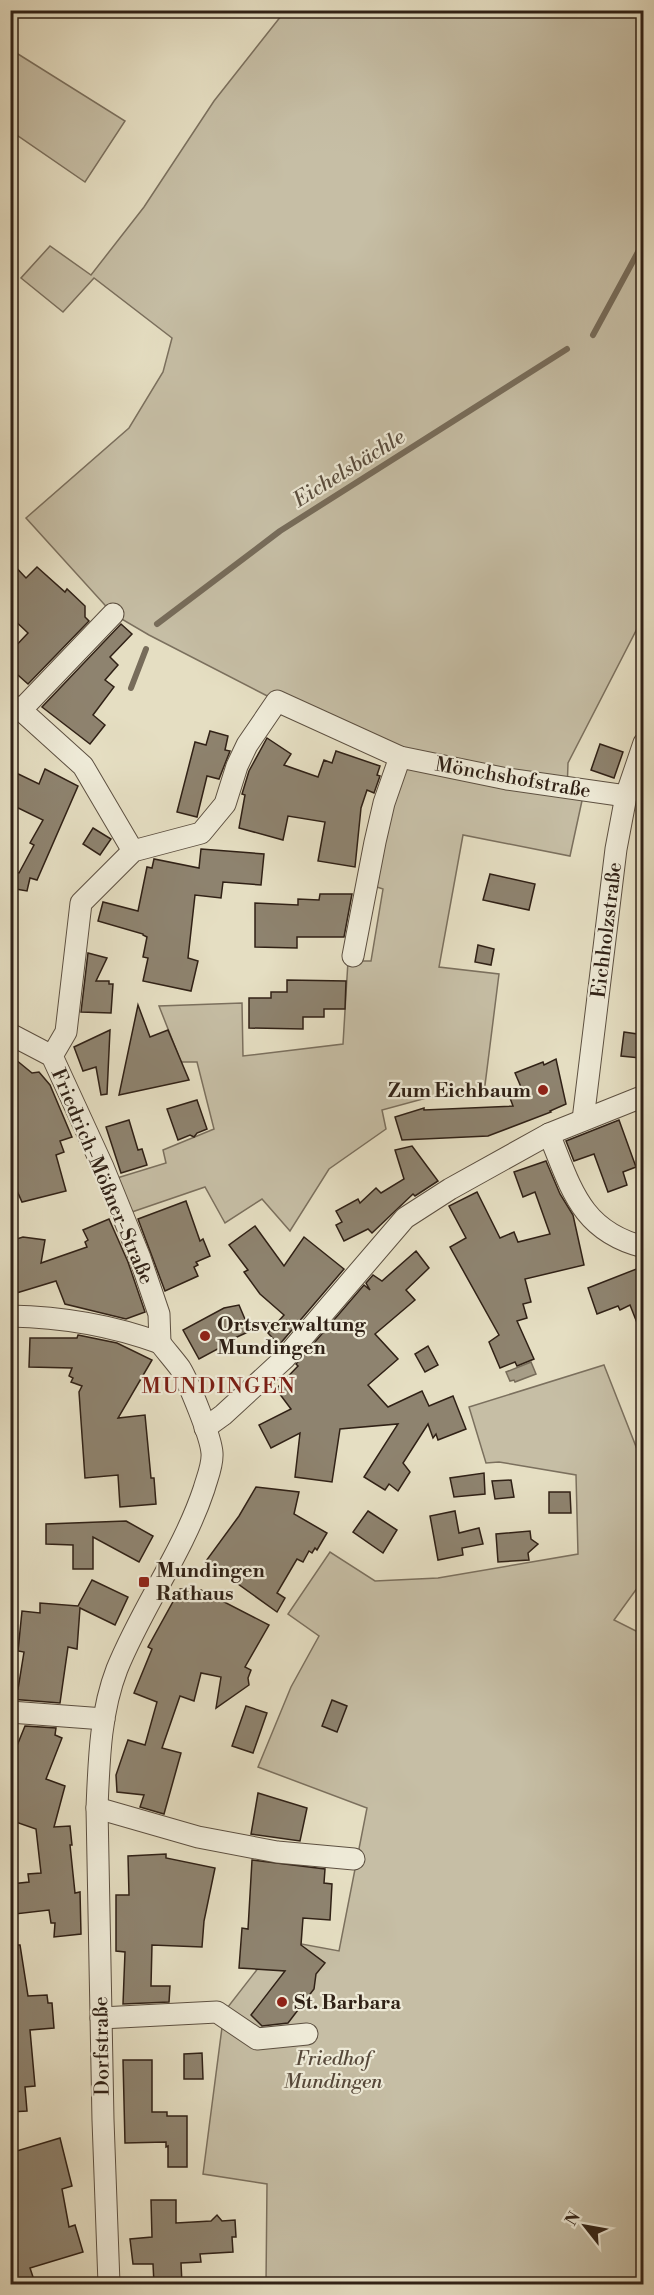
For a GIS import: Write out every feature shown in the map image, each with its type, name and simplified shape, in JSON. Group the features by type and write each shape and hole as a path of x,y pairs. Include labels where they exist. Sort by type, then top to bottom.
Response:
{"street":[{"path":"52,1056 66,1032 81,903 133,850 83,766 16,707 113,614"},
{"name":"Mönchshofstraße","path":"133,850 201,833 225,804 237,766 277,701 400,757 507,779 626,796"},
{"name":"Eichholzstraße","path":"583,1120 616,849 626,796 644,743"},
{"path":"353,956 377,832 384,803 400,757"},
{"name":"Friedrich-Mößner-Straße","path":"10,1034 52,1056 103,1167 140,1258 159,1314 160,1343"},
{"path":"205,1428 223,1415 285,1358 405,1218 450,1189 549,1134 644,1096"},
{"path":"549,1134 575,1197 589,1218 614,1235 644,1247"},
{"path":"10,1316 60,1318 96,1324 160,1343"},
{"name":"Dorfstraße","path":"109,2279 101,2018 98,1808 99,1763 104,1719 116,1671 131,1637 196,1513 209,1474 212,1453 205,1428 181,1369 160,1343"},
{"path":"10,1712 104,1719"},
{"path":"98,1808 198,1837 277,1852 354,1860"},
{"path":"101,2018 218,2012 256,2039 307,2034"},
{"path":"90,2284 109,2279"}],"green space":[{"path":"285,11 643,11 643,617 568,763 567,793 583,796 570,856 463,835 439,967 499,974 484,1093 430,1097 382,1110 386,1129 329,1169 290,1231 262,1199 225,1223 205,1187 129,1213 117,1178 166,1163 163,1150 214,1129 197,1062 181,1062 159,1006 242,1003 243,1056 343,1044 348,961 371,961 383,889 371,885 406,758 277,701 113,614 26,518 129,428 163,372 172,338 94,278 63,312 21,278 50,246 91,275 144,207 214,101"},
{"path":"10,49 125,121 85,182 11,131"},
{"name":"Friedhof Mundingen","path":"604,1365 644,1467 643,1580 614,1620 644,1635 643,2284 266,2284 267,2184 203,2174 224,2012 280,1940 339,1951 367,1808 258,1767 291,1687 319,1636 288,1614 330,1552 375,1581 438,1578 578,1554 576,1475 499,1462 486,1463 469,1407"}],"shaded area":[{"path":"531,1362 536,1374 515,1382 510,1381 506,1372"}],"building":[{"path":"10,561 26,578 37,567 65,592 67,589 85,606 85,617 89,621 28,684 10,668 10,652 28,633 10,616"},
{"path":"121,624 132,634 110,657 118,665 105,680 114,687 93,715 105,725 90,744 42,707"},
{"path":"210,731 228,736 225,750 230,751 219,779 207,776 197,817 177,812 195,742 206,745"},
{"path":"267,738 291,754 284,765 318,777 324,760 332,763 336,751 380,766 377,775 380,776 374,793 367,790 361,808 355,867 318,861 325,822 288,816 283,840 239,828 245,795 242,794 249,771"},
{"path":"600,744 623,752 614,778 591,770"},
{"path":"45,769 78,786 37,880 30,878 27,891 10,888 10,871 19,873 34,845 30,843 43,820 10,804 10,770 39,784"},
{"path":"93,828 111,839 100,855 83,844"},
{"path":"201,849 264,854 261,885 223,882 221,898 195,895 188,958 198,961 191,991 143,981 148,958 143,957 147,937 98,921 103,902 138,911 147,867 152,868 154,859 199,868"},
{"path":"490,874 535,884 529,910 483,900"},
{"path":"320,894 352,894 344,937 297,937 297,948 255,947 255,903 298,905 298,899 319,900"},
{"path":"478,945 494,949 491,965 475,962"},
{"path":"88,953 107,958 96,981 109,981 109,984 113,984 111,1013 81,1012"},
{"path":"287,980 346,981 345,1009 324,1009 324,1017 303,1017 303,1029 249,1028 249,998 271,998 271,992 287,992"},
{"path":"138,1005 150,1037 168,1030 189,1080 119,1095"},
{"path":"110,1030 107,1094 101,1095 96,1067 83,1071 74,1047"},
{"path":"624,1032 644,1035 644,1053 640,1053 640,1058 621,1056"},
{"path":"10,1055 32,1073 39,1072 50,1085 72,1137 60,1141 64,1152 56,1155 66,1191 22,1202 10,1175"},
{"path":"556,1059 566,1104 551,1112 488,1136 402,1140 395,1117 424,1108 424,1110 513,1106 510,1098 513,1096 511,1092 521,1087 515,1073 543,1062 544,1065"},
{"path":"197,1100 207,1129 197,1133 194,1137 190,1135 178,1140 167,1109"},
{"path":"129,1120 138,1150 142,1149 147,1165 121,1173 106,1127"},
{"path":"619,1120 636,1167 623,1172 627,1185 608,1192 594,1154 574,1161 566,1141"},
{"path":"412,1146 438,1181 415,1196 413,1194 372,1233 368,1229 344,1241 336,1225 342,1222 336,1211 358,1199 360,1203 376,1188 381,1193 404,1179 395,1150"},
{"path":"546,1161 560,1194 573,1215 584,1265 525,1279 531,1302 523,1304 527,1318 517,1321 534,1359 517,1366 515,1362 500,1368 489,1342 499,1335 450,1247 466,1238 449,1206 477,1192 500,1238 514,1232 518,1242 550,1234 535,1192 523,1197 514,1172"},
{"path":"186,1201 200,1241 203,1239 210,1256 196,1262 198,1265 194,1267 198,1276 165,1291 138,1219"},
{"path":"109,1219 128,1262 145,1312 126,1319 65,1304 56,1281 10,1295 10,1241 23,1237 45,1240 41,1263 87,1247 85,1242 88,1240 83,1230"},
{"path":"255,1226 284,1266 304,1237 344,1269 279,1345 268,1333 284,1315 260,1294 244,1272 248,1270 229,1245"},
{"path":"416,1251 429,1268 406,1290 415,1300 375,1334 398,1359 368,1385 388,1407 422,1391 429,1406 453,1396 466,1429 438,1440 436,1434 433,1438 428,1424 403,1463 410,1472 398,1491 389,1484 385,1490 364,1477 398,1424 340,1429 332,1482 295,1477 300,1433 271,1448 259,1425 291,1409 276,1389 298,1366 296,1364 364,1285 370,1290 366,1283 373,1275 382,1281"},
{"path":"644,1266 643,1338 630,1305 620,1310 618,1306 597,1314 588,1288"},
{"path":"239,1305 250,1331 226,1342 227,1344 199,1359 183,1330 224,1308"},
{"path":"78,1335 117,1343 152,1360 118,1418 145,1415 156,1504 120,1507 118,1475 85,1478 79,1392 82,1386 71,1382 73,1378 69,1376 72,1368 29,1367 30,1338 77,1338"},
{"path":"428,1346 438,1365 425,1372 415,1354"},
{"path":"484,1473 485,1494 454,1497 450,1478"},
{"path":"511,1480 514,1497 495,1499 492,1481"},
{"path":"256,1487 299,1492 294,1514 327,1533 317,1550 315,1548 312,1553 309,1551 303,1562 297,1559 277,1593 285,1598 277,1612 206,1561 239,1516"},
{"path":"549,1492 570,1492 571,1513 549,1513"},
{"path":"368,1511 397,1530 383,1553 353,1532"},
{"path":"455,1511 459,1533 479,1528 483,1544 462,1548 463,1555 438,1560 430,1516"},
{"path":"126,1521 153,1536 139,1562 93,1537 93,1569 73,1569 73,1545 46,1544 46,1524"},
{"path":"530,1531 531,1539 538,1544 528,1553 529,1560 498,1562 496,1534"},
{"path":"92,1580 128,1597 115,1625 80,1608 77,1649 68,1647 60,1703 10,1699 10,1687 18,1689 24,1652 18,1651 22,1611 40,1613 40,1603 78,1606"},
{"path":"180,1589 201,1590 269,1625 245,1667 251,1670 248,1678 249,1685 216,1708 221,1677 201,1673 194,1701 180,1696 162,1748 181,1753 164,1814 140,1807 144,1795 117,1792 116,1775 128,1740 145,1745 157,1702 134,1693 152,1649 148,1647"},
{"path":"332,1700 347,1706 337,1732 322,1726"},
{"path":"246,1706 267,1713 253,1753 232,1746"},
{"path":"25,1726 56,1728 55,1735 62,1738 46,1779 65,1786 54,1827 70,1826 75,1893 80,1892 81,1934 54,1937 55,1923 51,1923 49,1910 15,1914 11,1884 29,1882 28,1874 41,1873 36,1829 10,1820 10,1763"},
{"path":"258,1793 307,1808 300,1841 251,1834"},
{"path":"166,1854 166,1858 215,1868 204,1921 202,1947 152,1945 151,1986 170,1986 169,2002 123,2004 125,1952 116,1951 116,1895 129,1895 128,1856"},
{"path":"252,1860 325,1869 324,1883 332,1884 330,1920 303,1918 301,1945 325,1963 316,1974 314,1989 288,2023 262,2026 251,2015 285,1971 239,1968 242,1928 248,1929"},
{"path":"10,1945 20,1945 28,1996 47,1995 48,2003 52,2003 54,2028 30,2030 35,2086 25,2087 27,2111 10,2112"},
{"path":"202,2053 203,2079 184,2079 184,2054"},
{"path":"123,2060 152,2060 152,2112 167,2112 167,2116 187,2116 187,2167 168,2167 166,2142 125,2143"},
{"path":"60,2138 72,2186 62,2189 69,2227 75,2225 83,2252 30,2268 34,2280 21,2284 10,2284 10,2265 16,2263 10,2244 10,2153"},
{"path":"151,2200 176,2200 176,2223 211,2221 217,2215 222,2221 235,2220 236,2237 232,2237 233,2252 200,2254 201,2262 181,2263 182,2284 154,2284 153,2264 133,2264 130,2239 152,2237"}],"waterway":[{"name":"Eichelsbächle","path":"593,335 644,241"},
{"name":"Eichelsbächle","path":"157,624 280,531 567,349"},
{"name":"Eichelsbächle","path":"131,688 146,649"}],"place":[{"name":"Zum Eichbaum","path":"543,1090"},
{"name":"Ortsverwaltung Mundingen","path":"205,1336"},
{"name":"Mundingen Rathaus","path":"144,1582"},
{"name":"St. Barbara","path":"282,2002"}],"district":[{"name":"MUNDINGEN","path":"219,1385"}]}
